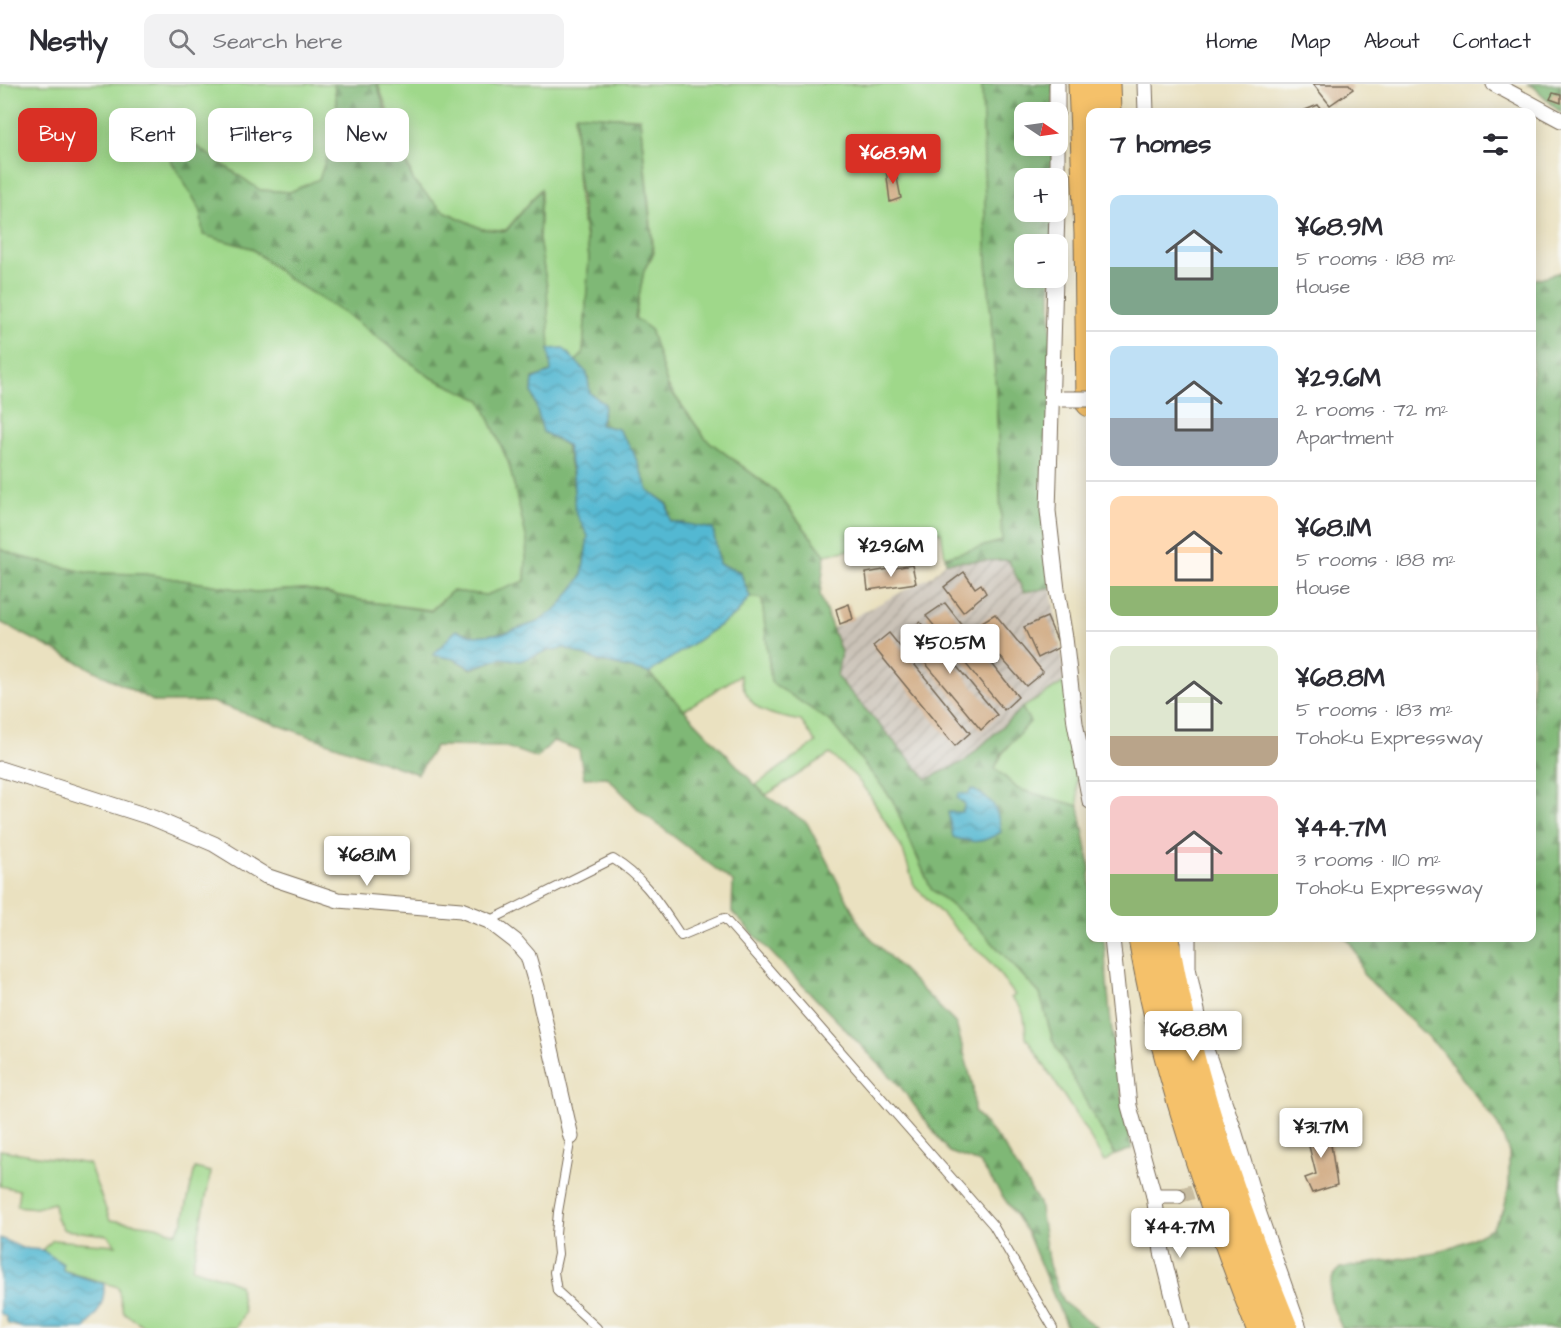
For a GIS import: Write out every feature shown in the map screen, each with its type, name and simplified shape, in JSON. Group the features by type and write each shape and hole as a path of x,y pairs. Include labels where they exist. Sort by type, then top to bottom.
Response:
{"highway":[{"path":"1082,84 1086,184"},
{"path":"1106,84 1107,108"},
{"path":"1143,942 1173,1073 1202,1174 1260,1328"},
{"path":"1166,942 1196,1082 1227,1180 1284,1328"}],"street":[{"path":"1056,84 1057,102"},
{"path":"1145,84 1146,108"},
{"path":"1494,84 1561,120"},
{"path":"1055,288 1057,397 1050,427 1048,512 1075,723 1086,780"},
{"path":"1057,397 1086,401"},
{"path":"0,769 153,818 214,844 266,876 338,900 461,910 489,921 515,941 528,956 570,1137"},
{"path":"1112,942 1129,1106 1154,1196 1162,1252 1181,1328"},
{"path":"1188,942 1188,968 1204,1044 1245,1178 1299,1328"},
{"path":"1154,1196 1178,1196"}],"lane":[{"path":"489,921 613,859 631,869 649,888 681,936 724,918 993,1225 1053,1328"},
{"path":"570,1137 558,1212 556,1234 558,1254 554,1272 557,1291 597,1328"}],"shaded area":[{"path":"1008,560 1024,593 1051,588 1066,681 1022,708 965,761 927,779 837,677 841,652 833,628 932,576 946,562"}],"green space":[{"path":"0,84 334,84 337,108 325,108 325,162 319,180 290,192 260,190 219,162 313,162 313,108 208,108 208,154 196,146 196,108 109,108 109,162 173,162 200,209 204,235 251,248 286,277 352,318 430,377 481,400 509,464 527,540 525,581 486,595 452,591 431,610 370,602 305,589 256,592 145,574 89,573 21,557 0,549"},
{"path":"334,84 377,84 385,108 337,108"},
{"path":"378,84 982,84 986,245 996,389 1002,541 945,557 941,532 825,555 776,491 706,439 668,386 650,329 635,318 644,270 654,253 640,118 575,115 579,199 589,257 583,354 575,362 563,348 549,349 547,287 539,240 541,189 506,230 482,229 442,210 414,182 407,162 409,162 409,108 387,108"},
{"path":"982,84 1053,84 1053,102 1014,102 1014,156 1053,156 1053,168 1014,168 1014,222 1053,222 1053,234 1014,234 1014,288 1051,288 1051,588 1024,592 1008,560 946,562 945,557 1002,541 996,389 986,246"},
{"path":"1527,84 1561,84 1561,113 1534,87"},
{"path":"576,114 640,119 653,253 644,270 635,318 650,329 668,387 706,439 776,492 825,555 820,595 841,652 837,677 927,779 965,761 1022,708 1030,722 1002,753 995,768 1018,789 1079,806 1086,845 1086,942 1104,942 1114,1044 1121,1096 1132,1149 1115,1155 1053,1041 1040,994 976,925 931,889 892,799 831,722 771,682 762,599 750,597 740,571 719,564 713,529 670,521 668,504 648,490 633,451 618,429 600,425 605,404 590,393 587,373 575,362 583,354 589,257 576,161"},
{"path":"196,146 208,154 208,162 219,162 260,190 290,192 319,179 325,162 406,162 414,182 442,210 482,229 506,231 541,189 539,240 547,287 551,372 533,378 532,391 543,432 566,445 576,511 588,536 582,576 559,607 538,622 505,633 475,636 456,630 433,655 454,659 471,669 502,658 520,661 547,651 565,648 599,661 649,673 765,795 807,823 863,930 956,1024 973,1086 974,1111 1005,1148 1039,1203 1049,1265 1063,1302 1097,1328 1067,1328 1027,1232 980,1163 949,1152 900,1086 732,912 733,882 639,810 607,777 584,778 579,750 553,741 537,758 506,747 435,746 418,774 212,702 155,702 0,622 0,549 21,557 89,573 145,574 255,592 305,589 431,611 452,591 486,595 525,581 527,540 509,464 481,400 430,377 352,318 286,277 251,248 203,235 200,209 172,162 196,162"},
{"path":"1561,272 1561,1328 1342,1328 1332,1304 1329,1289 1341,1268 1436,1253 1469,1240 1492,1228 1504,1209 1509,1185 1509,1153 1498,1125 1440,1049 1363,974 1357,954 1350,942 1536,942 1536,279"},
{"path":"750,597 762,599 771,682 831,722 892,799 931,889 976,925 1040,994 1053,1041 1115,1155 1104,1162 1026,1037 1022,1010 1011,998 1015,995 988,959 974,948 914,885 903,850 856,777 830,754 766,795 756,785 816,742 801,721 769,713 754,704 748,697 740,675 684,710 649,673 737,614"},
{"path":"1066,681 1079,806 1018,789 995,768 1003,753 1030,722 1022,708"},
{"path":"0,1150 89,1164 110,1220 156,1226 176,1233 183,1221 195,1168 211,1172 192,1268 239,1285 244,1313 236,1328 154,1328 142,1325 123,1312 118,1287 63,1270 63,1264 42,1250 53,1240 116,1245 107,1235 64,1230 56,1218 54,1203 36,1208 17,1206 19,1190 0,1186"}],"water":[{"path":"563,348 587,373 590,393 605,404 600,425 618,429 633,451 648,490 667,504 670,521 713,529 719,564 740,572 750,597 736,614 649,673 599,661 565,648 547,651 520,661 502,658 471,668 454,659 433,655 456,630 475,636 505,633 538,622 559,607 582,576 588,536 575,511 573,473 567,445 543,432 532,391 533,379 551,372 549,349"},
{"path":"972,789 994,805 1001,832 978,841 966,841 953,837 948,812 962,812 965,804 957,798 959,793 968,794"},
{"path":"0,1238 22,1248 42,1250 63,1264 63,1271 104,1284 100,1308 85,1328 24,1328 8,1324 6,1317 0,1313"}],"building":[{"path":"1313,84 1349,84 1353,89 1330,105"},
{"path":"1553,93 1561,95 1561,103 1550,99"},
{"path":"895,168 901,198 890,202 886,169"},
{"path":"912,565 916,583 868,590 866,573"},
{"path":"964,572 975,588 981,584 986,593 963,612 944,587"},
{"path":"945,603 1018,697 1004,710 926,616"},
{"path":"849,604 853,619 840,624 836,609"},
{"path":"995,614 1043,672 1026,686 974,627"},
{"path":"1047,617 1060,647 1038,658 1024,627"},
{"path":"920,622 997,715 981,730 902,635"},
{"path":"889,633 970,733 955,746 873,646"},
{"path":"1315,1124 1329,1131 1337,1185 1312,1193 1305,1178 1316,1174 1304,1126"}],"tunnel":[{"path":"1178,1196 1213,1186"}]}
